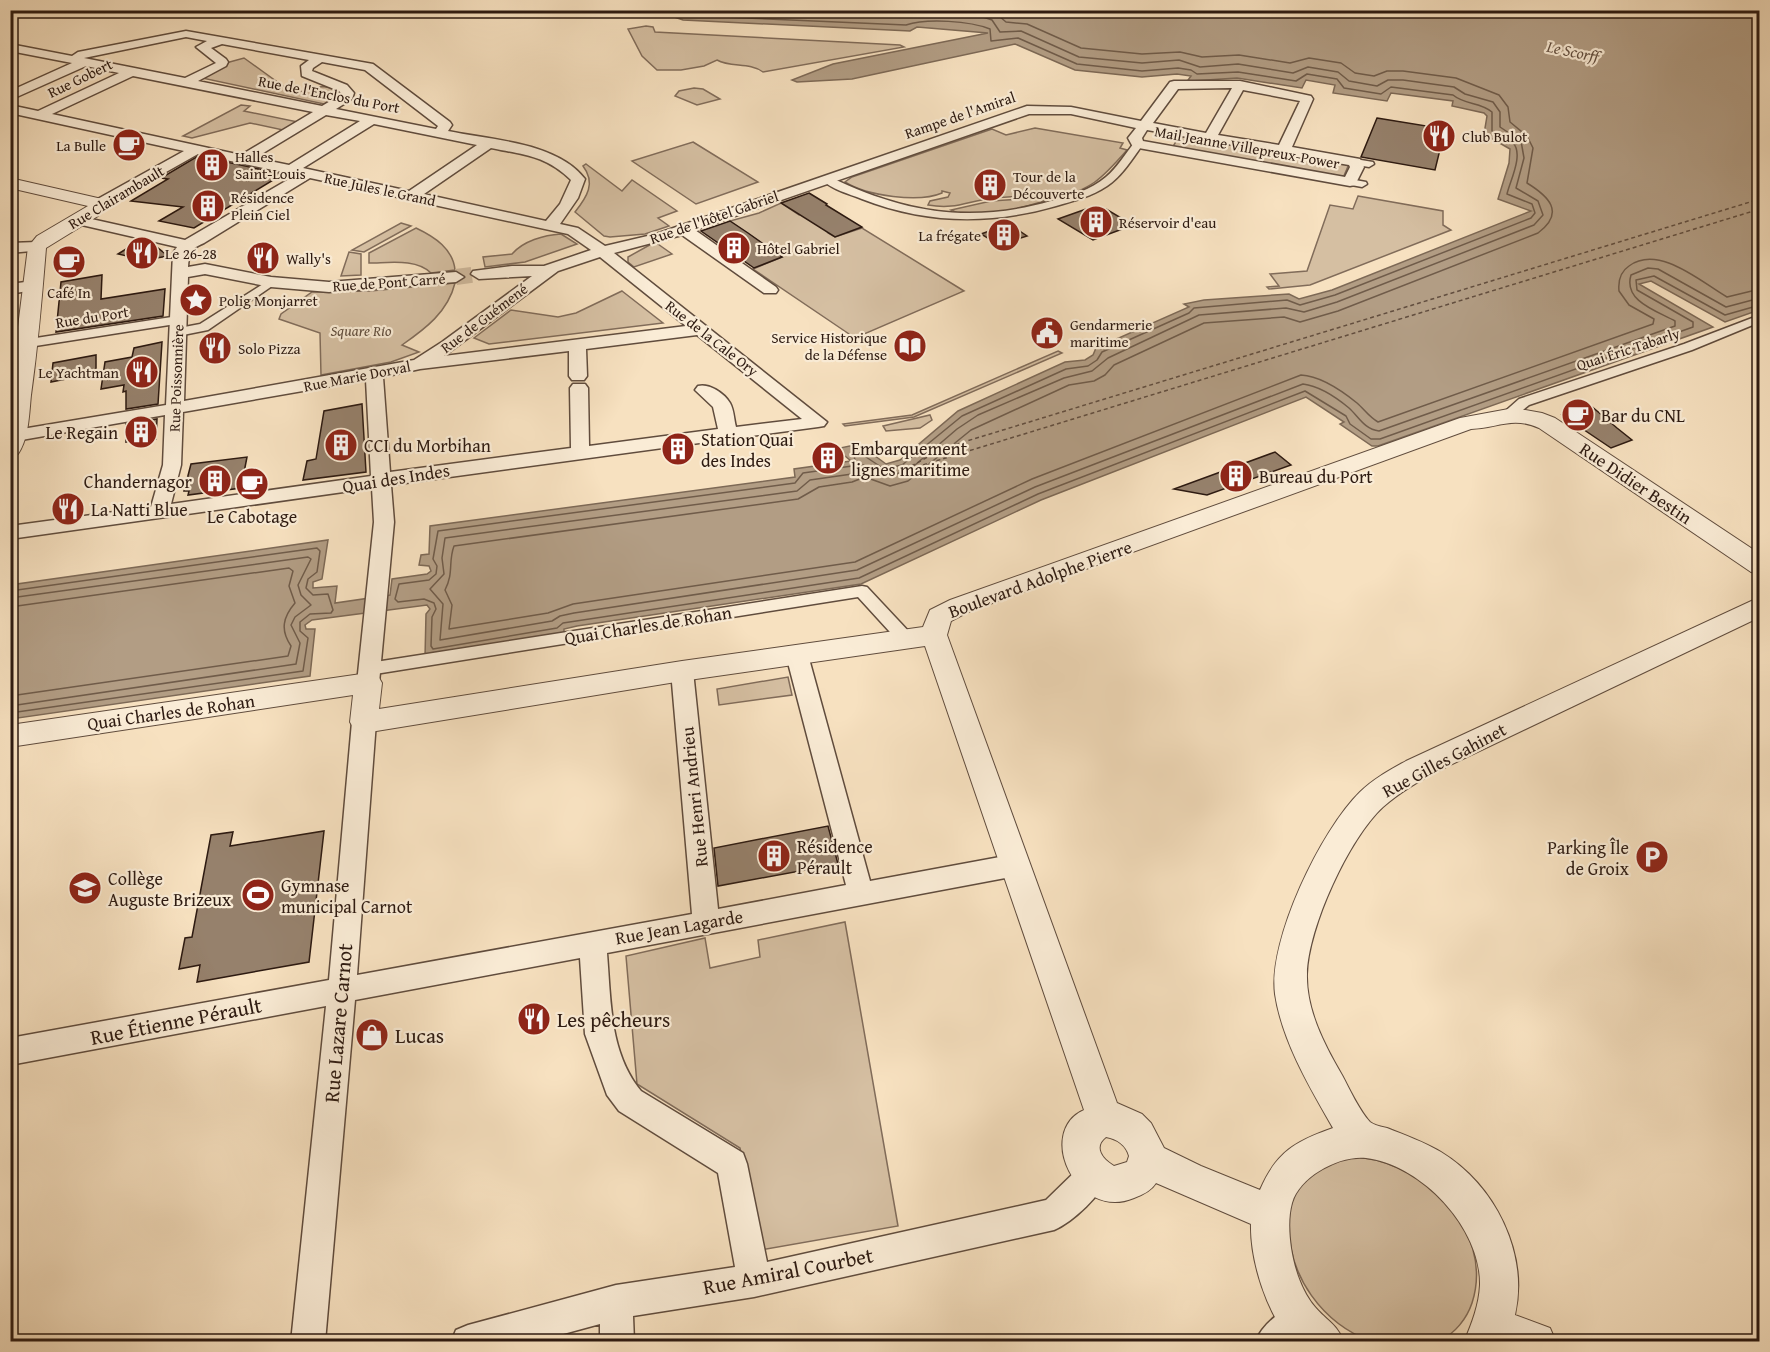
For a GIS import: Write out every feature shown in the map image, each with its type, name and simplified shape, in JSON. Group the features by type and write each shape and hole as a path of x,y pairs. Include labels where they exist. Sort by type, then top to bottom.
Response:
{"street":[{"path":"68,58 186,34 369,67 444,125 441,133"},
{"path":"187,82 220,66 222,62 202,47 222,40"},
{"name":"Rue de l'Enclos du Port","path":"10,46 542,154 561,163 578,179 575,194 549,226"},
{"path":"10,62 35,51"},
{"path":"244,159 344,100 348,93 343,88 306,73 307,66 321,58"},
{"path":"11,107 86,62"},
{"name":"Rue Gobert","path":"40,116 133,71"},
{"path":"826,179 849,192 916,213 990,218 1037,210 1085,194 1109,179 1138,144 1135,138 1174,85 1240,85 1307,99 1284,150"},
{"path":"1210,137 1240,85"},
{"name":"Rue Jules le Grand","path":"11,107 40,116 573,231 602,252"},
{"name":"Rampe de l'Amiral","path":"826,179 1015,113 1037,108 1060,110 1362,163 1357,167 1356,183"},
{"path":"292,170 373,119"},
{"path":"412,195 489,143"},
{"name":"Mail Jeanne Villepreux-Power","path":"1138,144 1356,183"},
{"name":"Rue Clairambault","path":"37,247 43,240 96,209 99,204 197,149"},
{"path":"78,220 186,245 199,240 309,173"},
{"name":"Rue de l'hôtel Gabriel","path":"602,252 684,229 826,179"},
{"path":"10,183 99,204"},
{"path":"684,229 770,290"},
{"name":"Rue Poissonnière","path":"159,512 172,465 181,253 186,245"},
{"path":"10,248 37,247 33,286 19,345 12,441"},
{"path":"479,274 512,271 546,272 602,252"},
{"name":"Rue de la Cale Ory","path":"602,252 820,424"},
{"name":"Rue de Pont Carré","path":"181,273 205,269 271,282 329,286 456,277"},
{"name":"Rue de Guémené","path":"420,364 448,346 546,272"},
{"name":"Rue du Port","path":"19,345 178,326 204,327 271,282"},
{"path":"10,289 33,286"},
{"name":"Quai Éric Tabarly","path":"1509,414 1524,402 1688,347 1760,318"},
{"name":"Rue Marie Dorval","path":"12,441 176,408 420,364 702,329"},
{"path":"577,345 580,453"},
{"path":"368,676 384,522 374,374"},
{"path":"705,390 722,405 728,434"},
{"name":"Boulevard Adolphe Pierre","path":"1105,1119 1016,865 920,637 939,616 959,606 1468,423 1477,423 1509,414"},
{"name":"Rue Didier Bestin","path":"1509,414 1533,416 1547,423 1760,566"},
{"name":"Quai des Indes","path":"10,533 382,481 399,476 820,424"},
{"name":"Quai Charles de Rohan","path":"10,736 862,591 920,637"},
{"name":"Rue Gilles Gahinet","path":"1362,1140 1327,1085 1308,1044 1296,1008 1290,975 1298,935 1333,852 1353,822 1369,801 1398,780 1760,606"},
{"path":"364,722 682,671 920,637"},
{"path":"796,655 861,894"},
{"name":"Rue Henri Andrieu","path":"682,671 706,922"},
{"name":"Rue Lazare Carnot","path":"308,1341 342,990 368,676"},
{"name":"Rue Jean Lagarde","path":"342,990 1016,865"},
{"path":"593,943 599,1034 617,1085 630,1101 732,1164 754,1281"},
{"name":"Rue Étienne Pérault","path":"10,1052 342,990"},
{"path":"1105,1119 1123,1121 1138,1132 1143,1141 1147,1159 1141,1174 1127,1183 1110,1184 1094,1175 1082,1160 1081,1141 1089,1126 1105,1119"},
{"path":"1298,1334 1273,1262 1269,1232 1271,1213 1283,1181 1307,1157 1330,1147 1362,1140 1417,1158 1441,1173 1464,1193 1479,1214 1491,1238 1501,1276 1499,1303 1488,1334 1536,1341"},
{"path":"1147,1159 1190,1181 1271,1213"},
{"name":"Rue Amiral Courbet","path":"468,1341 616,1302 754,1281 1054,1214 1094,1175"},
{"path":"616,1302 617,1341"}],"green space":[{"path":"653,27 655,32 904,47 763,72 752,67 717,60 704,66 681,70 657,70 642,56 628,29"},
{"path":"244,58 294,94 325,87 337,90 342,95 324,104 202,78 226,63"},
{"path":"703,89 720,99 697,105 675,96 679,91"},
{"path":"241,105 250,106 244,111 298,122 283,130 250,123 192,138 183,136"},
{"path":"1035,128 1123,143 1120,148 1127,150 1109,170 1087,187 1053,201 1046,196 1013,196 984,199 954,206 938,206 928,205 930,201 948,197 950,193 942,191 932,196 907,198 866,191 845,182 852,177 992,129 1006,135"},
{"path":"1180,135 1349,164 1343,178 1172,148"},
{"path":"693,142 758,182 696,204 632,161"},
{"path":"586,164 622,191 632,180 677,211 658,218 669,226 645,234 604,236 575,212 588,190 589,178 583,166"},
{"path":"1358,196 1443,211 1443,225 1451,230 1310,285 1269,289 1267,287 1279,286 1270,274 1307,271 1330,205 1353,209"},
{"path":"1040,198 1045,201 985,215 962,214 951,210 991,201"},
{"path":"781,203 799,215 814,209 828,233 835,237 862,228 964,291 855,338 753,269 782,257 730,221 759,213"},
{"path":"401,223 411,226 364,252 352,250"},
{"path":"416,228 442,244 451,256 455,270 431,273 425,268 410,263 369,263 369,253"},
{"path":"561,234 577,244 525,262 485,267 483,257 512,254 534,240"},
{"path":"655,242 672,254 634,267 628,262 628,257"},
{"path":"349,252 361,254 361,275 341,276"},
{"name":"Square Rio","path":"455,283 441,311 427,326 402,345 419,352 391,362 321,375 320,333 279,319 281,314 312,292 370,291"},
{"path":"622,291 663,323 489,344 474,338 511,310 558,317 576,313"},
{"path":"1058,351 1062,353 914,417 845,426 843,424 912,415"},
{"path":"930,415 932,420 920,428 886,431 883,426"},
{"path":"788,677 792,695 719,705 717,689"},
{"path":"845,922 898,1226 761,1250 740,1148 637,1084 626,956 705,938 710,968 760,957 758,940"},
{"path":"1348,1157 1375,1160 1401,1169 1425,1183 1446,1202 1462,1224 1473,1249 1476,1275 1472,1303 1460,1325 1440,1340 1372,1342 1338,1323 1311,1295 1302,1279 1290,1243 1289,1217 1295,1194 1302,1181 1313,1171"}],"water":[{"name":"Le Scorff","path":"657,11 1759,11 1759,310 1725,322 1651,281 1639,284 1713,327 1378,446 1372,446 1340,424 1344,422 1306,397 1041,500 861,584 577,626 564,629 564,633 425,657 426,614 430,609 427,605 312,620 305,625 306,629 315,629 310,676 11,719 10,585 328,540 322,579 313,582 313,588 337,586 335,603 390,595 392,579 427,574 431,571 429,566 419,565 421,555 429,554 430,526 795,477 794,469 851,461 840,452 840,448 859,444 886,464 900,460 958,411 1065,362 1085,360 1093,355 1096,348 1189,307 1184,304 1204,300 1289,294 1299,299 1332,290 1531,211 1498,199 1509,163 1510,149 1484,134 1487,116 1484,113 1452,106 1453,101 1391,93 1387,101 1333,93 1335,85 1306,80 1302,88 1237,78 1191,81 1188,80 1191,76 1177,74 1142,77 1075,70 1015,44 852,79 797,82 792,80 833,64 988,33 917,27 910,31 683,20"}],"building":[{"path":"1377,118 1445,129 1435,170 1361,157"},
{"path":"198,156 283,174 194,228 159,221 183,207 131,201 168,179 161,178"},
{"name":"Hôtel Gabriel","path":"809,193 862,227 835,237 781,203"},
{"name":"Réservoir d'eau","path":"1089,208 1106,209 1133,225 1093,240 1058,219"},
{"name":"Hôtel Gabriel","path":"730,221 782,257 754,268 701,231"},
{"name":"La frégate","path":"1009,224 1027,236 999,245 981,234"},
{"name":"Le 26-28","path":"139,241 153,244 168,256 145,260 118,254"},
{"path":"102,275 101,299 165,289 163,316 56,332 61,282"},
{"path":"162,342 158,404 126,409 124,385 101,389 105,362 132,357 134,348"},
{"path":"96,355 96,373 51,382 53,363"},
{"name":"CCI du Morbihan","path":"362,404 366,472 303,480 307,461 316,459 324,411"},
{"path":"1590,405 1632,440 1611,448 1562,415"},
{"name":"Le Regain","path":"157,419 156,439 149,437 126,442 126,424"},
{"name":"Bureau du Port","path":"1275,452 1291,465 1207,495 1174,489"},
{"name":"Chandernagor","path":"247,457 241,488 188,495 189,491 184,491 191,464"},
{"name":"Résidence Pérault","path":"828,826 838,864 718,886 714,848"},
{"name":"Gymnase municipal Carnot","path":"324,831 309,962 197,982 200,965 179,969 185,938 192,937 211,835 233,832 230,846"}],"ferry route":[{"path":"899,473 944,448 1760,199"},
{"path":"903,471 1760,209"}],"tunnel":[{"path":"456,277 479,274"}],"place":[{"name":"Club Bulot","path":"1439,136"},
{"name":"La Bulle","path":"129,145"},
{"name":"Halles Saint-Louis","path":"212,165"},
{"name":"Tour de la Découverte","path":"990,185"},
{"name":"Résidence Plein Ciel","path":"208,206"},
{"name":"Réservoir d'eau","path":"1096,222"},
{"name":"La frégate","path":"1004,235"},
{"name":"Hôtel Gabriel","path":"734,248"},
{"name":"Le 26-28","path":"142,253"},
{"name":"Wally's","path":"263,258"},
{"name":"Café In","path":"69,262"},
{"name":"Polig Monjarret","path":"196,300"},
{"name":"Gendarmerie maritime","path":"1047,333"},
{"name":"Service Historique de la Défense","path":"910,346"},
{"name":"Solo Pizza","path":"215,348"},
{"name":"Le Yachtman","path":"142,372"},
{"name":"Bar du CNL","path":"1578,415"},
{"name":"Le Regain","path":"141,432"},
{"name":"CCI du Morbihan","path":"341,445"},
{"name":"Station Quai des Indes","path":"678,449"},
{"name":"Embarquement lignes maritime","path":"828,458"},
{"name":"Bureau du Port","path":"1236,476"},
{"name":"Chandernagor","path":"215,481"},
{"name":"Le Cabotage","path":"252,484"},
{"name":"La Natti Blue","path":"68,509"},
{"name":"Résidence Pérault","path":"774,856"},
{"name":"Parking Île de Groix","path":"1652,857"},
{"name":"Collège Auguste Brizeux","path":"85,888"},
{"name":"Gymnase municipal Carnot","path":"258,895"},
{"name":"Les pêcheurs","path":"534,1019"},
{"name":"Lucas","path":"372,1035"}]}
